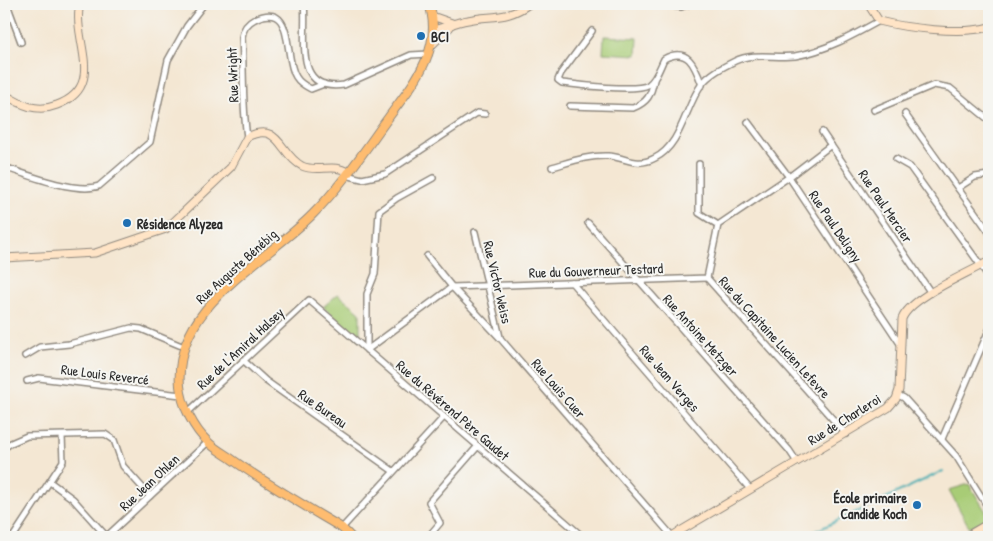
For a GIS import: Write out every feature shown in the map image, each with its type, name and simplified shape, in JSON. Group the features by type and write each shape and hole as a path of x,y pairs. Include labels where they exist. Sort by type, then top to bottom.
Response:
{"main road":[{"name":"Rue Auguste Bénébig","path":"351,537 342,528 274,488 208,442 187,413 181,394 179,371 184,347 196,320 211,303 297,230 321,206 414,84 430,50 434,30 429,4"}],"street":[{"path":"7,4 21,42"},
{"path":"4,94 19,104 36,109 52,108 73,96 83,81 86,63 77,22 80,4"},
{"path":"4,167 74,187 90,189 99,186 150,142 168,60 187,26 204,4"},
{"path":"304,4 303,46 306,65 313,77 324,84 334,87 344,85 406,57 430,50 454,24"},
{"path":"434,30 469,20 510,15 529,4"},
{"path":"659,4 681,7 689,4"},
{"path":"868,4 878,21"},
{"name":"Rue Wright","path":"247,137 244,120 245,81 242,37 243,31 249,23 268,15 277,18 285,28 288,49 296,76 311,89 324,84"},
{"path":"432,16 454,24"},
{"path":"552,167 580,159 601,156 637,162 648,162 658,157 671,146 702,85 719,69 745,56 778,57 814,52 850,37 878,21 915,28 961,30 989,28"},
{"path":"592,30 558,80 562,83 627,88 647,86 654,79"},
{"path":"570,106 633,108 642,105 650,97 654,79 664,59 676,55 684,56 694,63 702,85"},
{"path":"406,57 417,56 423,68"},
{"path":"874,110 934,86 950,88 989,120"},
{"path":"4,258 95,253 165,229 231,167 247,137 259,132 269,133 302,165 308,168 337,168 346,174 362,179 385,174 477,113 485,114"},
{"path":"905,114 989,232"},
{"name":"Rue Paul Deligny","path":"748,122 789,177 902,345"},
{"name":"Rue Paul Mercier","path":"822,132 931,293"},
{"path":"707,278 718,225 789,177 831,145"},
{"path":"896,159 910,167 989,277"},
{"path":"700,164 699,213 718,225"},
{"path":"958,188 975,177 989,175"},
{"path":"367,350 367,294 375,274 380,211 397,198 433,178"},
{"name":"Rue Antoine Metzger","path":"588,223 789,450 797,462"},
{"name":"Rue Victor Weiss","path":"475,232 500,338"},
{"name":"Rue Louis Cuer","path":"427,256 452,287 500,338 671,536"},
{"name":"Rue de Charleroi","path":"671,536 888,408 898,395 902,319 905,312 931,293 989,261"},
{"name":"Rue du Gouverneur Testard","path":"452,287 707,278"},
{"name":"Rue du Capitaine Lucien Lefevre","path":"707,278 846,434"},
{"name":"Rue Jean Verges","path":"572,283 750,488"},
{"path":"367,350 452,287"},
{"name":"Rue du Révérend Père Gaudet","path":"309,300 583,537"},
{"name":"Rue de L'Amiral Halsey","path":"187,413 309,300"},
{"path":"24,356 40,347 69,344 131,328 141,329 184,347"},
{"path":"942,439 989,330"},
{"name":"Rue Bureau","path":"243,360 266,381 393,471"},
{"name":"Rue Louis Revercé","path":"27,380 39,378 181,394"},
{"path":"898,395 904,398 956,456 989,509"},
{"path":"342,528 444,417"},
{"path":"4,448 18,439 27,436 99,434 110,437 117,446 123,466 150,496"},
{"path":"13,537 63,461 62,436"},
{"name":"Rue Jean Ohlen","path":"106,537 208,442"},
{"path":"428,537 440,523 429,502 478,446"},
{"path":"50,482 73,499 106,537"},
{"path":"964,537 976,534 989,523"},
{"path":"4,534 9,537"}],"green space":[{"path":"604,36 638,38 637,55 603,53"},
{"path":"338,294 360,312 360,340 323,307"},
{"path":"969,484 988,515 987,519 969,527 949,490"}],"waterway":[{"path":"803,537 943,471"}],"place":[{"name":"BCI","path":"421,36"},
{"name":"Résidence Alyzea","path":"127,223"},
{"name":"École primaire Candide Koch","path":"917,505"}]}
